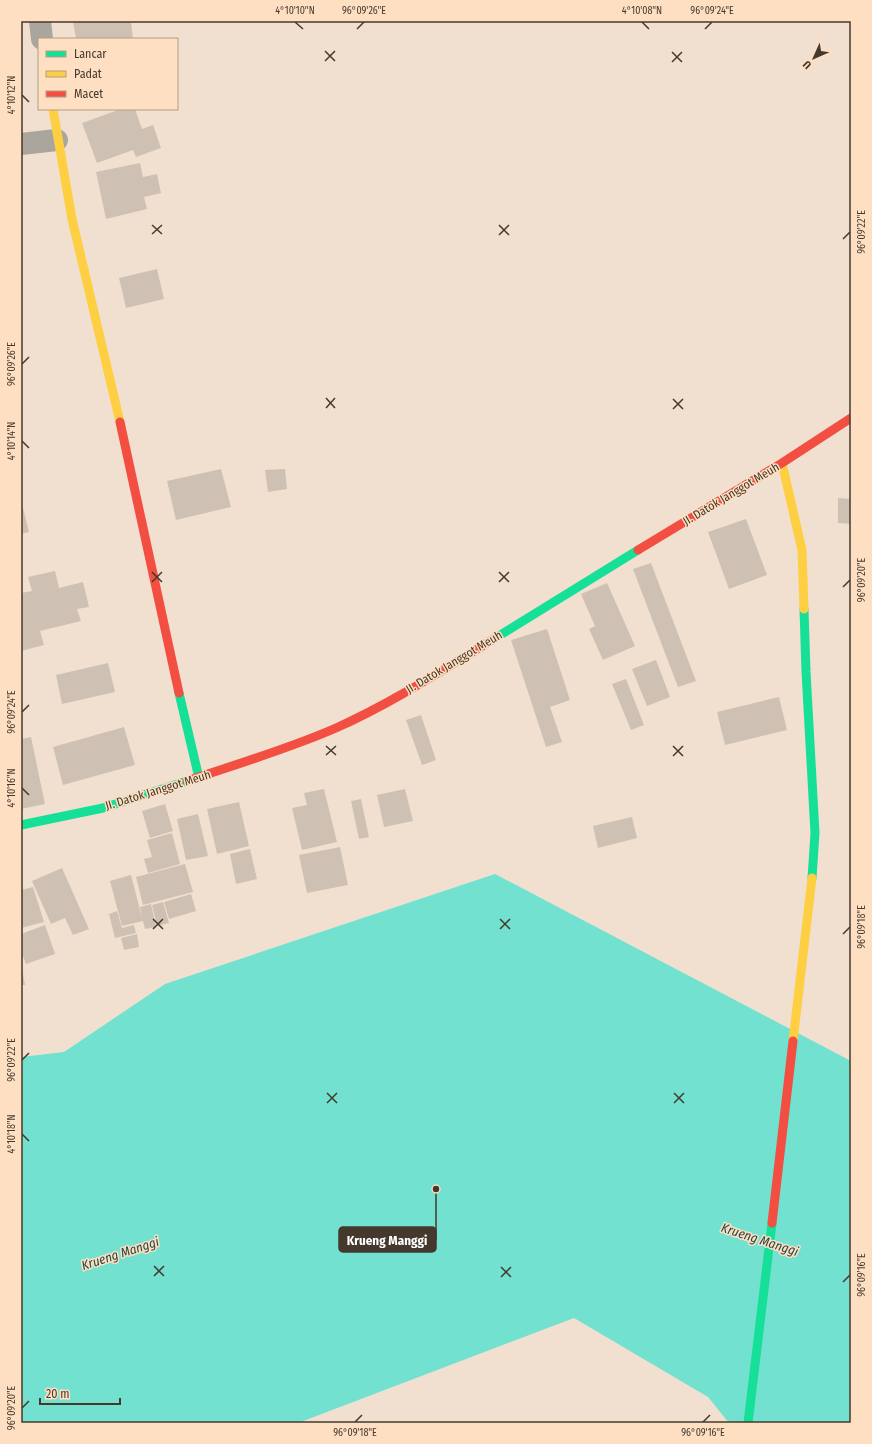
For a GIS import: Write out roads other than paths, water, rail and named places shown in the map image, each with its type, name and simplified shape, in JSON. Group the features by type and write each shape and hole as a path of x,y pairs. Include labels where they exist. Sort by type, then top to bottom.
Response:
{"street":[{"path":"40,21 42,38"},
{"path":"53,110 72,219 134,482 164,626 199,778"},
{"path":"21,144 58,140"},
{"name":"JI. Datok Janggot Meuh","path":"21,825 103,808 266,755 336,728 410,690 782,463 851,418"},
{"path":"748,1423 812,880 815,833 806,672 802,550 782,463"}],"water":[{"name":"Krueng Manggi","path":"495,874 851,1061 851,1423 729,1423 708,1397 574,1318 298,1423 21,1423 21,1057 64,1052 165,984"}],"place":[{"name":"Krueng Manggi","path":"436,1189"}]}
